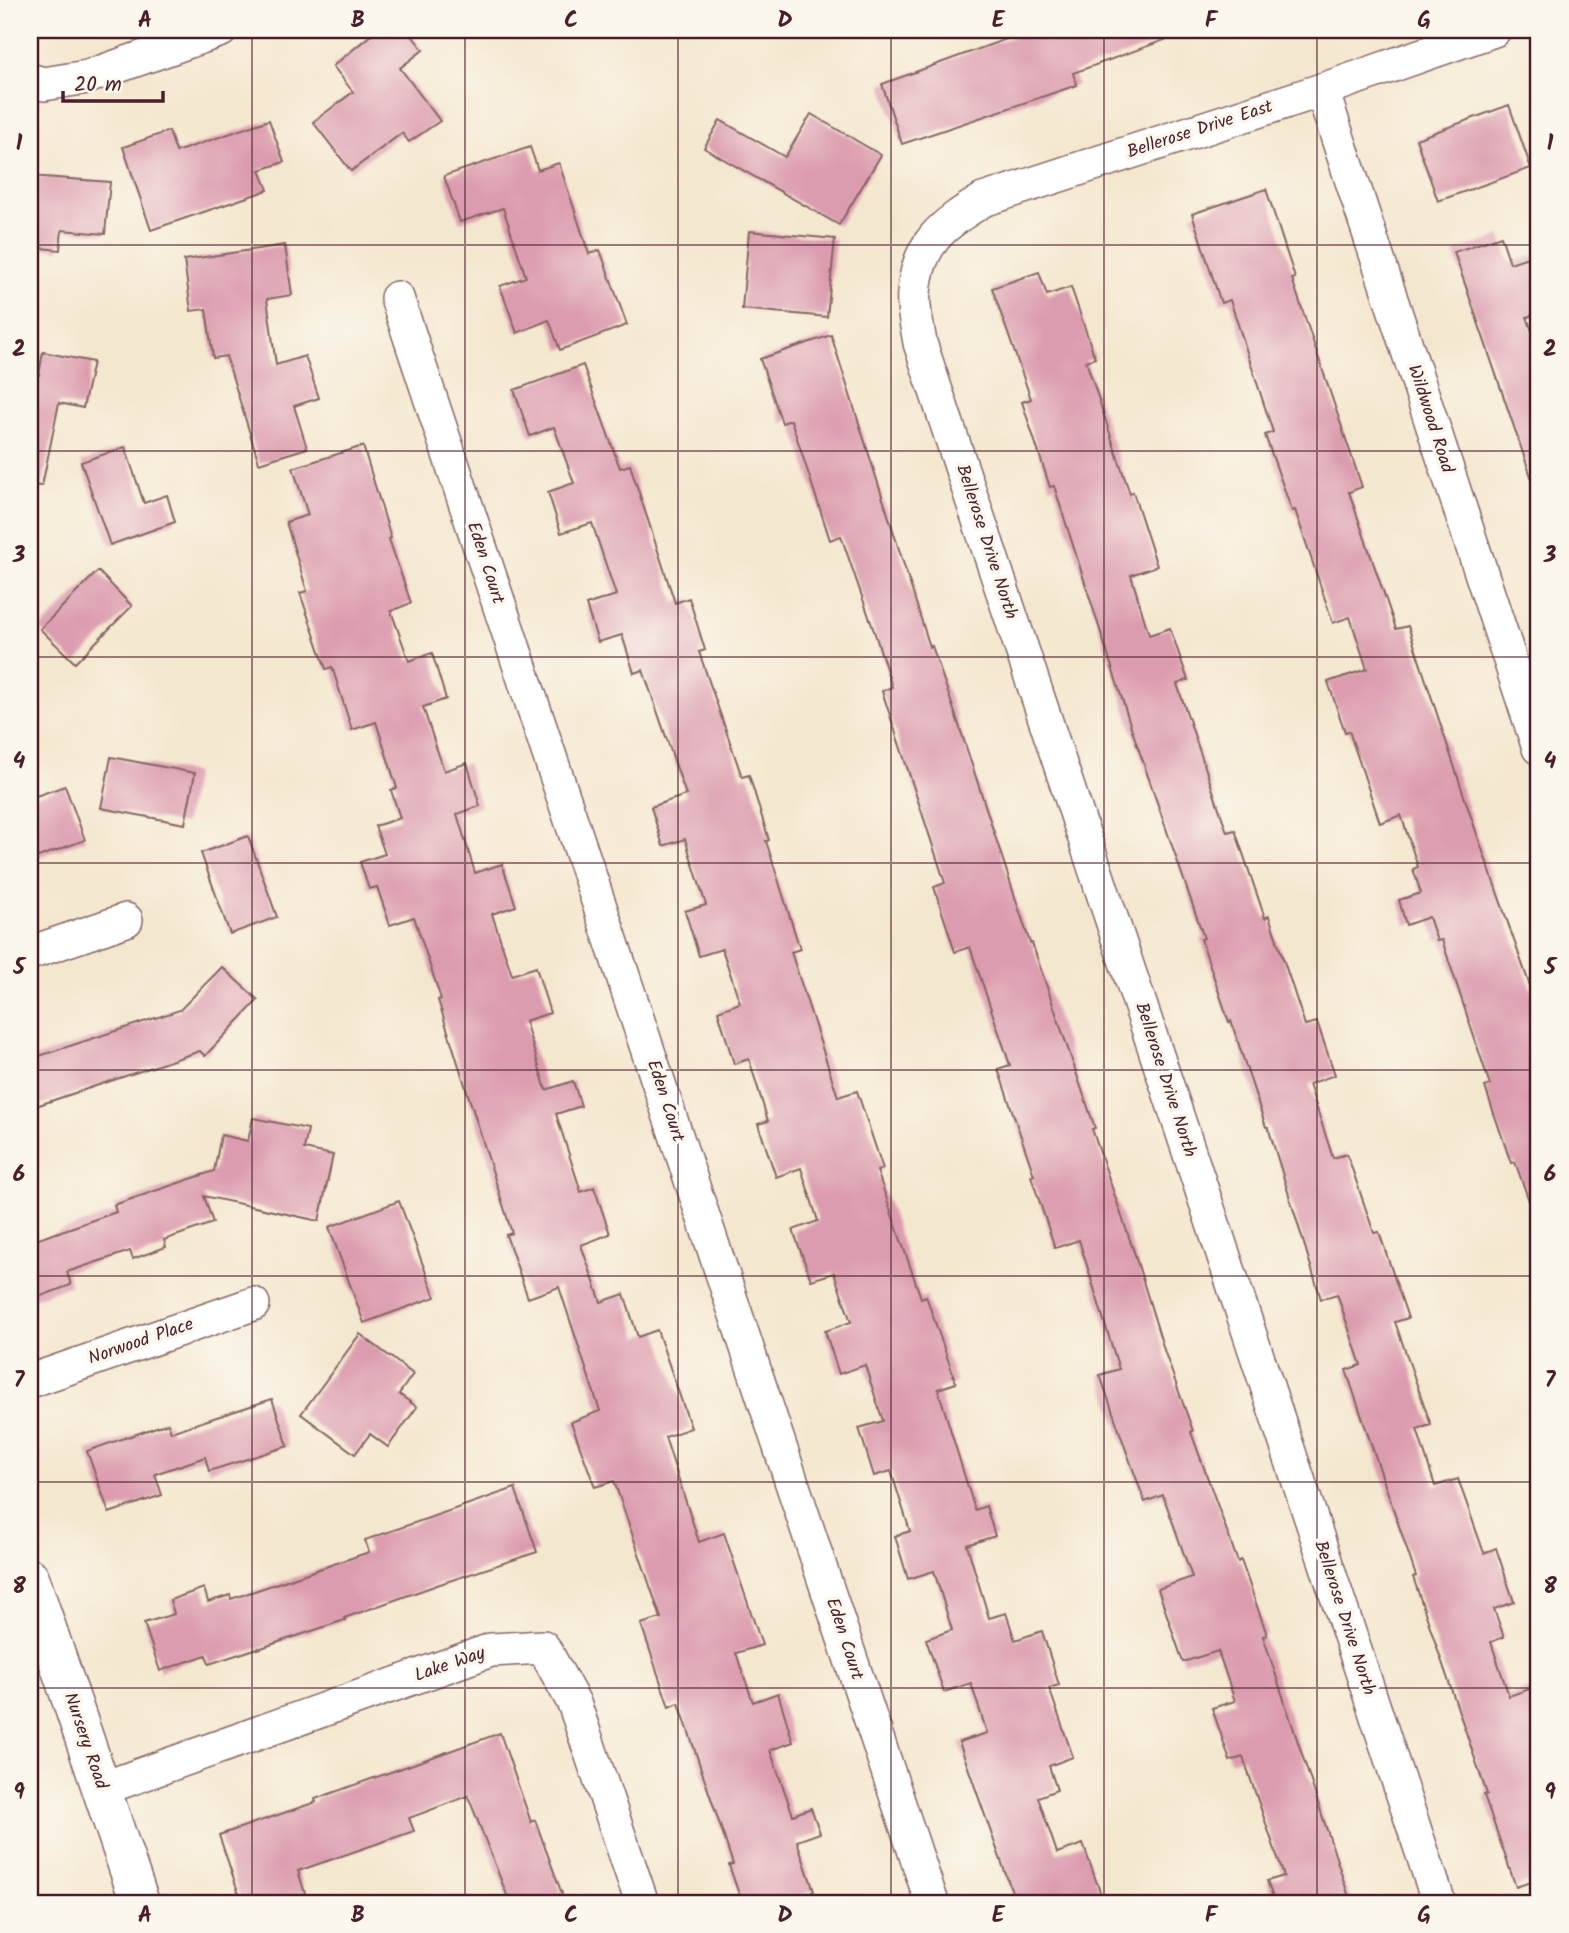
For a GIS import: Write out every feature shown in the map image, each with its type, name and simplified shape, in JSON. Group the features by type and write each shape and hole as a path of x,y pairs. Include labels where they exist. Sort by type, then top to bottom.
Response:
{"street":[{"path":"30,80 44,84 86,77 221,30"},
{"name":"Bellerose Drive East","path":"923,254 947,223 983,200 1322,90 1494,30"},
{"name":"Wildwood Road","path":"1322,90 1539,748"},
{"name":"Bellerose Drive North","path":"923,254 913,295 920,343 1439,1903"},
{"name":"Eden Court","path":"397,298 932,1903"},
{"path":"30,953 126,920"},
{"name":"Norwood Place","path":"30,1381 253,1304"},
{"name":"Nursery Road","path":"30,1578 140,1903"},
{"name":"Lake Way","path":"101,1789 491,1650 543,1647 574,1703 642,1903"}],"building":[{"path":"377,30 408,30 423,50 400,68 440,121 409,142 402,133 351,171 313,122 353,92 333,66"},
{"path":"1031,30 1183,30 1184,33 1073,73 1077,85 902,144 882,84"},
{"path":"1509,105 1531,168 1438,201 1416,139"},
{"path":"811,114 881,155 839,225 704,148 720,120 785,157"},
{"path":"269,120 284,162 260,170 268,190 151,230 123,147 169,131 176,152"},
{"path":"530,147 538,170 559,163 589,254 600,250 627,325 560,350 549,320 517,333 500,286 526,277 503,208 460,222 444,176"},
{"path":"30,176 110,182 105,234 62,230 60,250 30,247"},
{"path":"1266,189 1295,278 1292,279 1362,487 1349,492 1396,629 1408,626 1539,1012 1539,1219 1536,1220 1515,1162 1511,1163 1485,1087 1490,1085 1442,940 1437,941 1429,917 1406,925 1399,900 1421,893 1413,869 1418,867 1401,815 1380,823 1349,731 1345,732 1328,682 1367,669 1350,617 1333,623 1295,510 1292,511 1265,435 1273,432 1230,300 1221,303 1192,214"},
{"path":"749,231 835,239 827,317 742,309"},
{"path":"1501,236 1510,263 1534,255 1539,271 1539,313 1527,317 1539,351 1539,487 1535,488 1454,252"},
{"path":"285,245 292,295 267,299 276,365 305,356 319,398 294,406 307,448 259,463 226,356 213,358 206,309 191,311 184,260"},
{"path":"1039,272 1047,295 1071,287 1095,358 1086,361 1157,566 1131,575 1149,635 1170,628 1188,680 1177,684 1227,832 1235,830 1265,918 1269,916 1305,1025 1317,1022 1335,1075 1309,1084 1333,1158 1347,1154 1374,1233 1379,1232 1408,1318 1395,1322 1431,1425 1417,1429 1435,1486 1458,1479 1484,1553 1496,1548 1514,1602 1494,1609 1504,1637 1491,1642 1509,1696 1535,1687 1539,1701 1539,1879 1516,1887 1413,1577 1416,1576 1346,1370 1361,1365 1337,1294 1321,1299 1268,1127 1201,939 1204,938 1132,730 1054,486 1050,487 1022,402 1031,399 992,288"},
{"path":"831,335 930,647 932,646 1030,943 1095,1128 1092,1129 1193,1431 1191,1432 1267,1635 1263,1636 1351,1903 1275,1903 1267,1881 1284,1876 1243,1757 1230,1761 1212,1708 1235,1701 1218,1651 1183,1662 1158,1589 1192,1577 1163,1495 1145,1502 1127,1453 1100,1375 1119,1369 1079,1240 1055,1248 1031,1176 1034,1175 998,1069 1010,1065 970,947 955,952 934,887 945,883 882,691 892,687 876,637 841,536 830,540 791,420 782,423 760,359"},
{"path":"43,352 93,362 83,408 59,403 42,486 30,485 30,373 39,375"},
{"path":"583,365 620,468 630,465 675,603 689,598 705,650 699,652 742,777 749,775 769,840 766,841 800,949 791,952 838,1097 857,1091 883,1169 877,1171 921,1298 926,1296 956,1383 938,1389 975,1510 986,1506 995,1536 967,1545 989,1618 1006,1613 1015,1640 1042,1631 1059,1685 1049,1688 1073,1757 1049,1766 1057,1790 1038,1797 1057,1853 1083,1844 1104,1903 1016,1903 959,1742 987,1733 971,1683 944,1692 926,1639 952,1630 934,1571 908,1579 895,1536 910,1531 891,1471 874,1476 859,1428 883,1421 865,1365 839,1374 825,1331 851,1322 834,1273 811,1280 793,1230 818,1221 801,1168 776,1177 758,1124 768,1121 749,1059 734,1064 718,1011 740,1003 722,949 699,956 685,911 706,905 685,839 663,846 651,807 686,795 643,670 634,673 622,635 598,642 586,605 616,595 592,523 561,533 548,492 574,483 554,427 530,436 514,390"},
{"path":"363,446 391,538 389,539 411,603 391,611 409,661 432,653 446,699 423,707 444,771 467,763 480,806 457,814 475,873 502,864 516,906 492,914 512,975 536,967 550,1013 525,1021 546,1090 573,1081 581,1106 556,1114 581,1192 594,1187 610,1234 581,1245 601,1302 624,1294 638,1337 657,1330 691,1428 665,1437 699,1542 724,1533 762,1645 736,1653 753,1702 778,1693 793,1742 770,1750 793,1815 811,1808 820,1833 797,1841 814,1891 778,1903 742,1903 729,1865 733,1864 679,1703 669,1707 641,1624 661,1618 614,1481 595,1487 571,1422 600,1411 559,1287 528,1298 506,1235 512,1233 414,917 390,925 377,887 369,889 360,862 385,854 375,826 400,818 391,790 397,788 376,722 352,730 332,667 326,669 300,593 307,591 286,522 308,515 293,468"},
{"path":"125,447 144,503 167,495 175,522 110,545 81,462"},
{"path":"98,571 132,606 75,663 40,629"},
{"path":"111,757 195,773 185,824 101,808"},
{"path":"65,786 85,840 30,860 30,798"},
{"path":"248,836 277,917 230,934 201,853"},
{"path":"222,967 258,1000 205,1056 200,1051 30,1108 30,1059 180,1010"},
{"path":"253,1118 308,1129 304,1149 333,1155 319,1221 204,1196 213,1223 164,1240 166,1247 133,1259 130,1251 67,1272 71,1285 30,1300 30,1242 116,1212 114,1205 214,1171 221,1135 248,1141"},
{"path":"399,1201 435,1297 364,1323 329,1227"},
{"path":"360,1334 413,1374 399,1394 417,1407 388,1447 370,1434 355,1454 301,1414"},
{"path":"272,1399 288,1446 209,1471 205,1457 155,1474 162,1495 109,1513 87,1451 168,1423 171,1432"},
{"path":"515,1488 537,1552 258,1649 209,1664 206,1655 160,1671 144,1623 174,1614 170,1600 204,1588 208,1602 230,1595 231,1599 369,1552 365,1540"},
{"path":"500,1733 531,1822 535,1820 562,1894 536,1903 510,1903 468,1796 409,1818 414,1831 298,1871 308,1903 242,1903 219,1835"}]}
